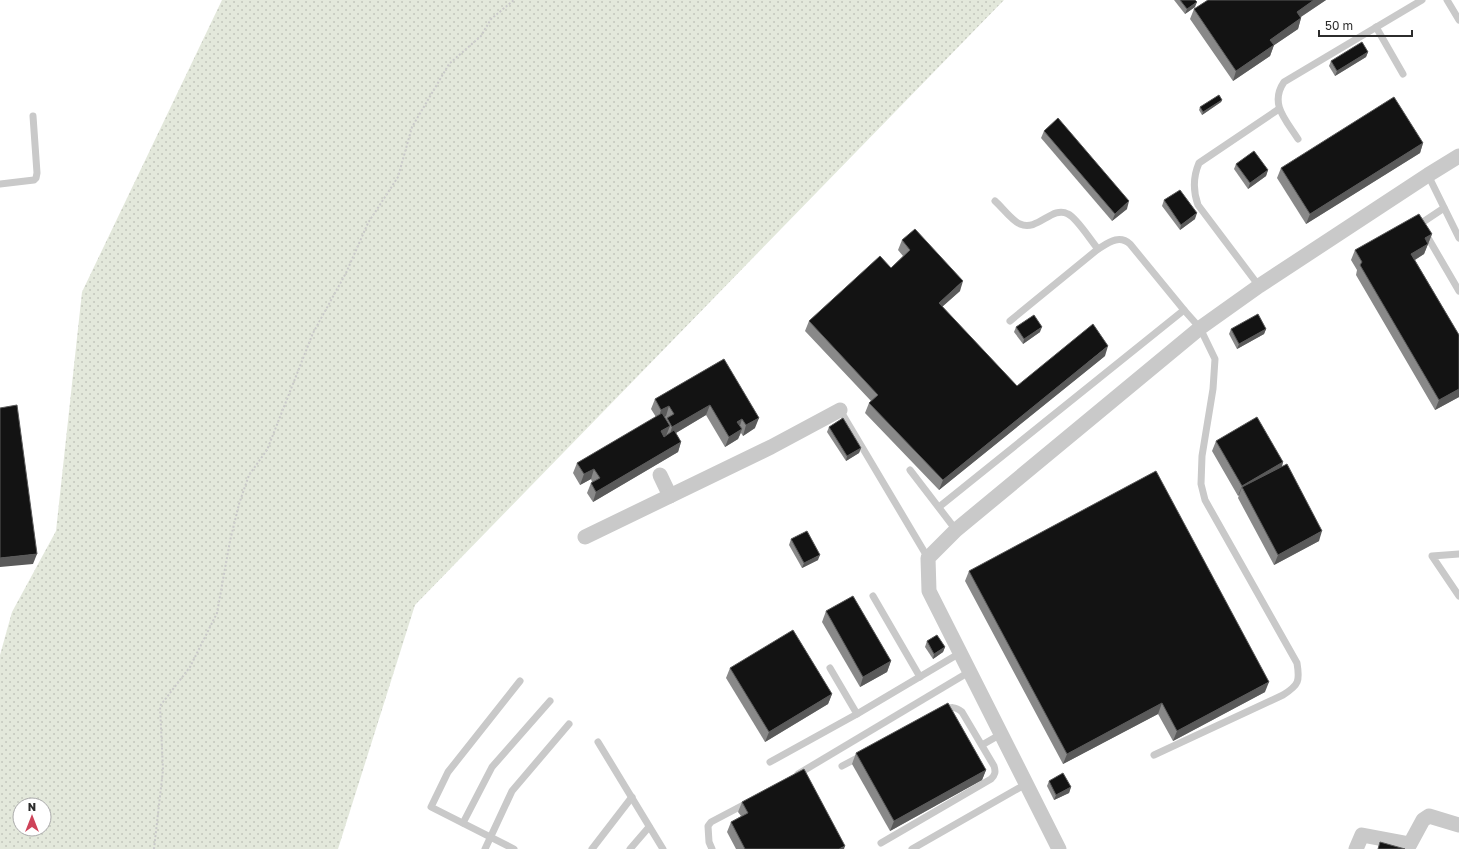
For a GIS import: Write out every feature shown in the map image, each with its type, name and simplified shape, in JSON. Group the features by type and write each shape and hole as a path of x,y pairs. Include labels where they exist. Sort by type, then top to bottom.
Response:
{"street":[{"path":"1059,849 929,592 928,558 956,530 1200,328 1259,286 1428,174 1459,156"},
{"path":"585,537 771,447 840,410"},
{"path":"660,475 670,496"},
{"path":"1356,849 1362,835 1410,844 1423,820 1429,816 1459,825"}],"lane":[{"path":"1298,139 1279,109 1277,98 1279,90 1284,82 1422,0"},
{"path":"1447,0 1459,20"},
{"path":"1376,27 1403,74"},
{"path":"1259,286 1198,205 1195,196 1194,177 1199,163 1279,109"},
{"path":"0,184 34,180 36,178 37,173 33,116"},
{"path":"1428,174 1459,238"},
{"path":"995,201 1019,224 1031,225 1040,222 1055,213 1062,212 1068,214 1074,218 1098,249"},
{"path":"1444,208 1420,224 1459,291"},
{"path":"1010,321 1098,249 1112,241 1122,239 1126,240 1200,328 1215,359 1213,389 1202,456 1201,484 1206,500 1297,663 1299,676 1296,687 1283,695 1154,755"},
{"path":"939,507 1184,310"},
{"path":"840,410 928,558"},
{"path":"910,470 956,530"},
{"path":"1459,554 1432,556 1459,596"},
{"path":"873,596 920,677"},
{"path":"770,762 857,714 960,653"},
{"path":"830,668 857,714"},
{"path":"792,778 969,672"},
{"path":"514,849 431,807 448,772 520,681"},
{"path":"463,823 492,767 550,701"},
{"path":"881,843 991,779 995,775 995,771 982,746 962,712 958,708 953,707 936,714"},
{"path":"485,849 512,791 569,724"},
{"path":"982,746 1001,734"},
{"path":"598,742 663,849"},
{"path":"842,766 869,751"},
{"path":"912,849 1026,784"},
{"path":"592,849 632,797"},
{"path":"712,849 709,842 708,833 708,826 711,822 752,800"},
{"path":"630,849 650,827"}],"path":[{"path":"154,849 163,770 160,706 190,667 217,613 230,541 239,504 249,474 267,450 313,333 346,272 368,223 398,177 412,127 449,64 481,36 491,19 514,0"}],"shaded area":[{"path":"222,0 1004,0 415,605 338,849 0,849 0,655 12,612 56,531 82,292"}],"building":[{"path":"1180,0 1195,0 1197,2 1187,9"},
{"path":"1208,0 1314,0 1297,12 1301,18 1270,40 1274,45 1236,71 1194,9"},
{"path":"1362,42 1368,52 1337,71 1331,61"},
{"path":"1219,95 1222,100 1203,112 1200,107"},
{"path":"1394,97 1423,143 1310,214 1281,168"},
{"path":"1058,118 1129,201 1115,214 1044,131"},
{"path":"1254,151 1268,170 1250,183 1236,164"},
{"path":"1180,190 1197,213 1181,225 1164,200"},
{"path":"1419,214 1432,234 1425,238 1428,244 1411,254 1459,335 1459,389 1439,400 1360,265 1362,262 1355,250"},
{"path":"915,229 963,281 939,303 1017,386 1093,324 1108,346 943,480 869,403 878,395 809,321 880,256 891,268 910,250 902,240"},
{"path":"1258,314 1266,329 1239,344 1231,329"},
{"path":"1034,315 1042,327 1024,339 1016,327"},
{"path":"724,359 759,418 746,425 742,419 737,422 742,429 729,437 710,405 672,427 667,418 674,414 669,406 661,410 655,399"},
{"path":"17,405 37,554 0,558 0,408"},
{"path":"662,413 670,426 661,431 664,437 674,430 681,442 596,492 591,483 600,478 594,469 584,474 577,463"},
{"path":"1257,417 1283,462 1242,486 1216,441"},
{"path":"843,418 861,448 847,456 829,427"},
{"path":"1287,464 1322,531 1278,555 1242,487"},
{"path":"1156,471 1269,682 1177,731 1162,703 1067,754 969,571"},
{"path":"807,531 820,555 804,563 791,539"},
{"path":"853,596 891,661 863,677 826,611"},
{"path":"793,630 832,694 769,732 730,668"},
{"path":"937,635 945,647 934,654 927,641"},
{"path":"948,703 986,770 894,821 856,753"},
{"path":"804,769 845,846 839,849 745,849 731,822 748,813 742,802"},
{"path":"1063,773 1071,787 1056,795 1049,781"},
{"path":"1380,842 1405,849 1378,849"}]}
